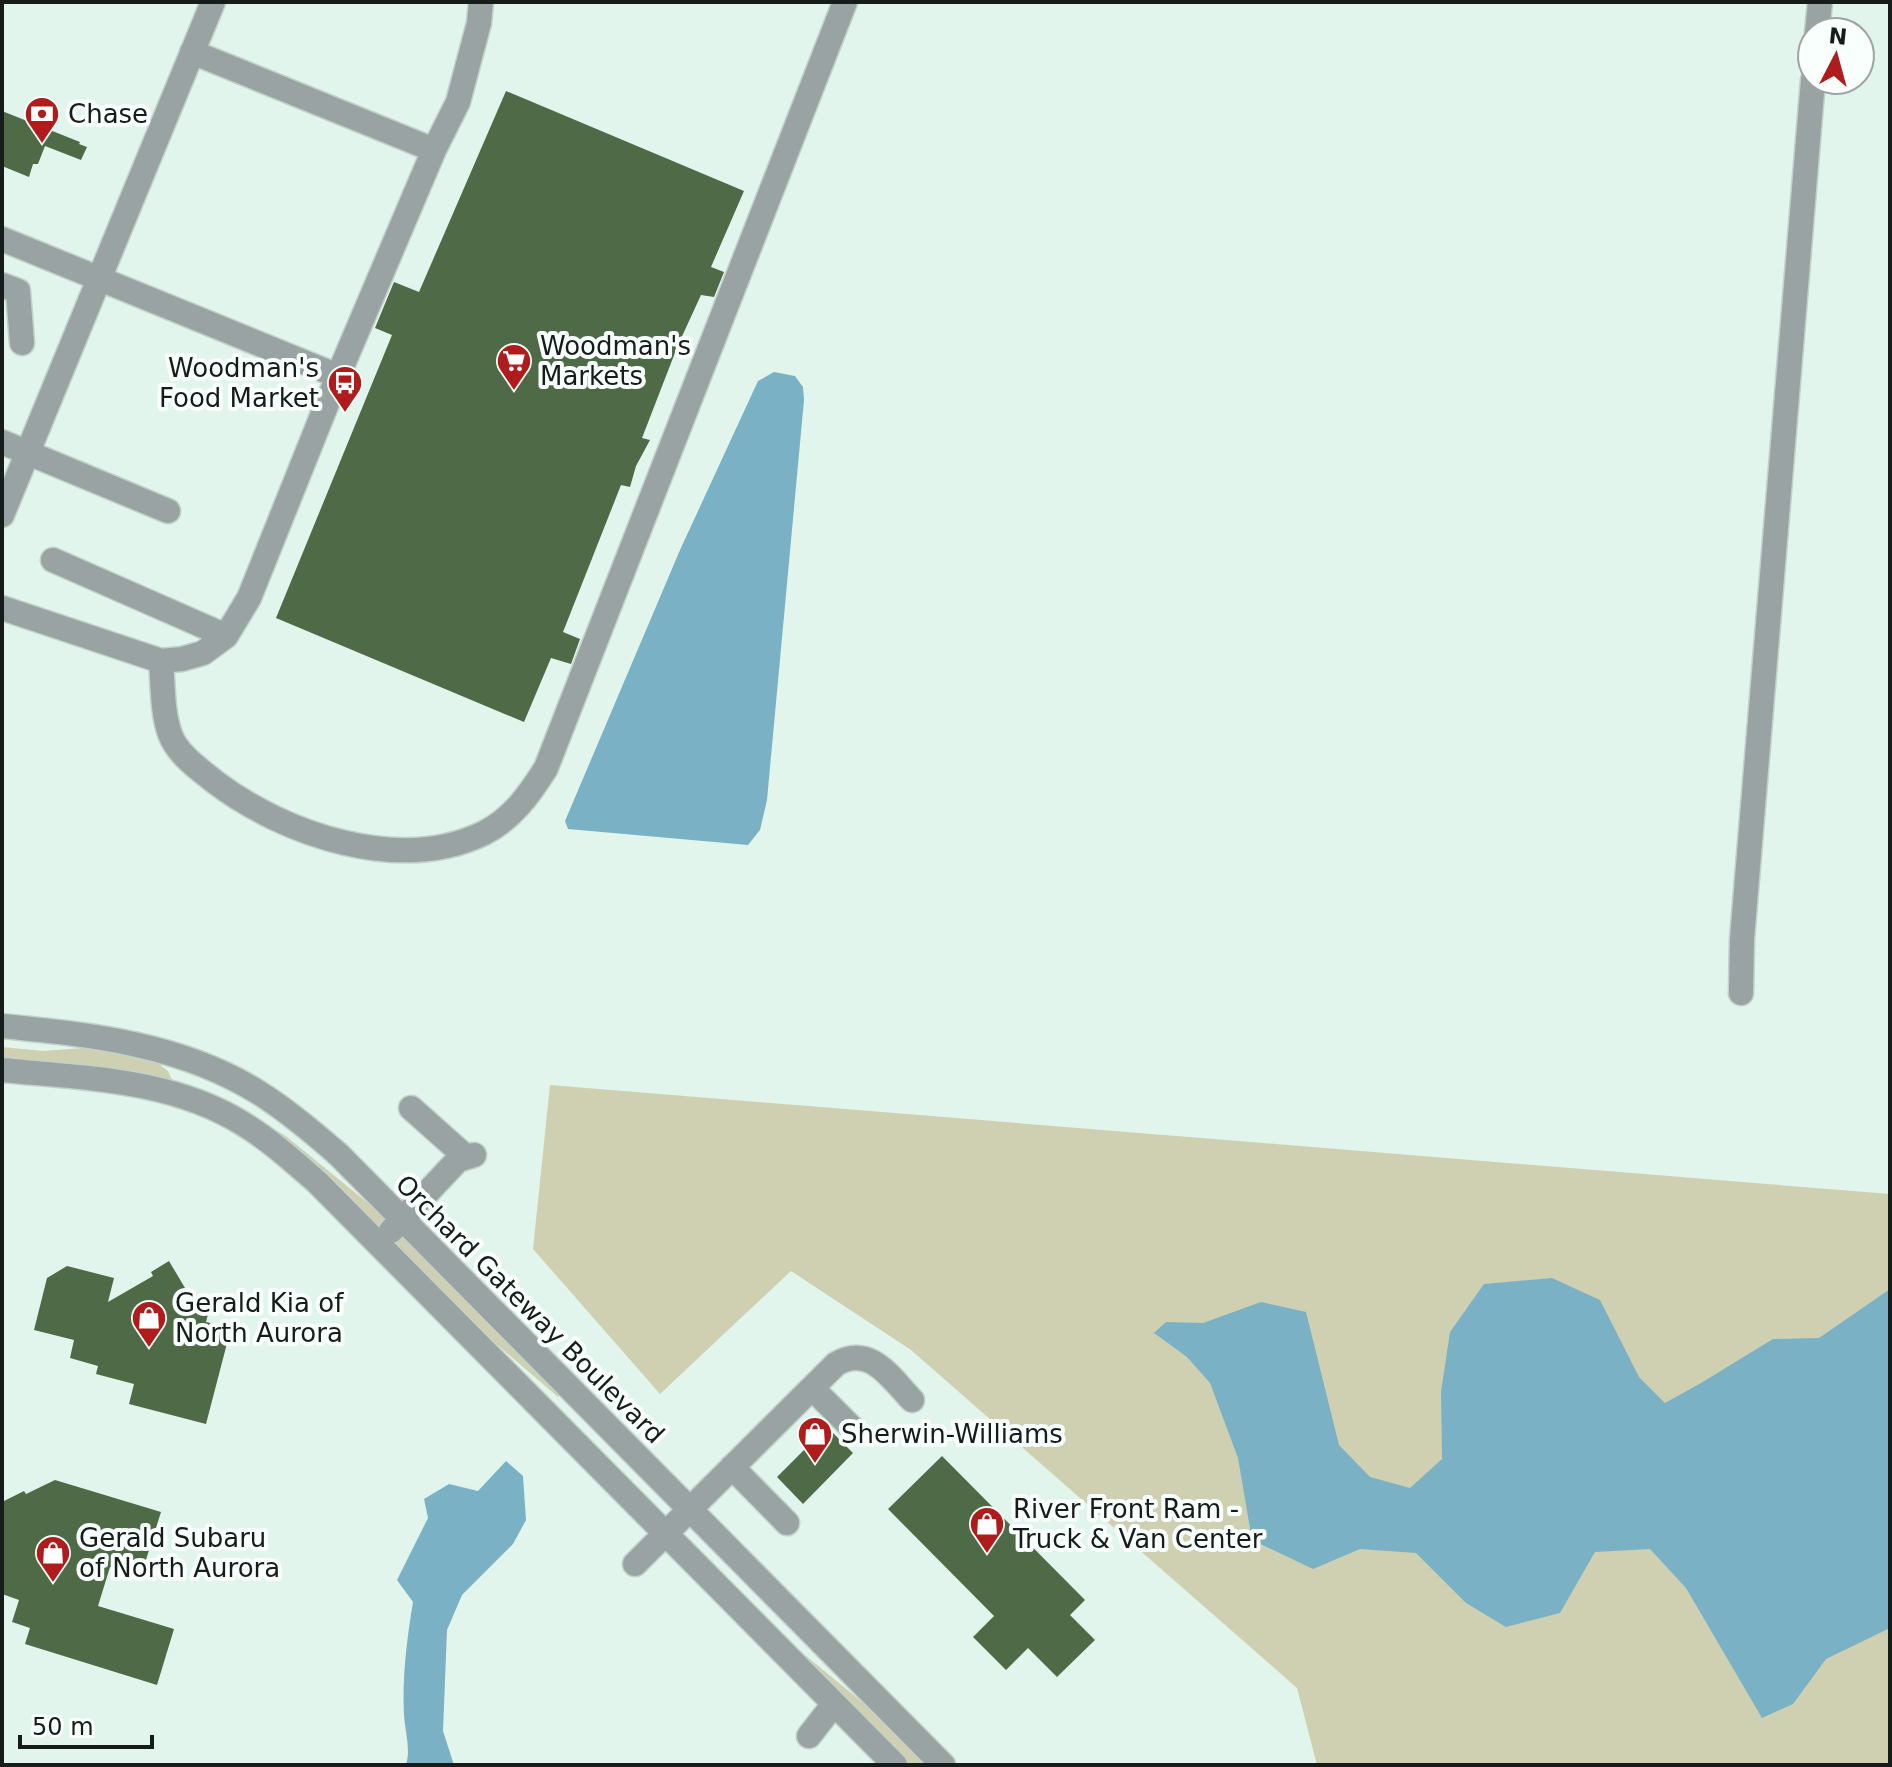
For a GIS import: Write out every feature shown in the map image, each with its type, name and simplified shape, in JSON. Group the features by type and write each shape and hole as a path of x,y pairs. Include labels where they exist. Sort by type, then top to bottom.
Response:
{"street":[{"path":"2,515 213,2"},
{"path":"2,608 161,661 203,653 226,636 249,598 338,376 434,150 458,102 479,23 481,2"},
{"path":"161,661 170,735 185,757 261,813 320,837 421,851 482,834 517,810 546,768 845,2"},
{"path":"192,52 434,150"},
{"path":"1741,993 1743,923 1812,96"},
{"path":"2,239 338,376"},
{"path":"2,285 18,291 22,343"},
{"path":"2,442 168,511"},
{"path":"53,560 226,636"},
{"name":"Orchard Gateway Boulevard","path":"2,1026 132,1042 213,1069 260,1093 301,1122 339,1155 943,1765"},
{"path":"2,1070 138,1085 198,1102 254,1131 284,1153 895,1765"},
{"path":"378,1245 458,1160 470,1156 411,1108"},
{"path":"635,1564 836,1364 848,1357 865,1357 878,1365 912,1400"},
{"path":"812,1388 856,1432"},
{"path":"732,1467 787,1523"},
{"path":"809,1736 834,1704"}],"green space":[{"path":"2,1047 43,1051 97,1047 149,1057 168,1071 172,1080 2,1060"},
{"path":"550,1085 1890,1194 1890,1765 1317,1765 1297,1688 911,1350 791,1271 660,1394 533,1249"},
{"path":"240,1107 287,1137 387,1221 381,1228"},
{"path":"402,1235 560,1394 558,1397 472,1323 393,1245"},
{"path":"806,1656 878,1715 927,1765 910,1765 803,1659"}],"water":[{"path":"774,372 795,376 803,387 804,400 767,800 760,830 748,845 568,829 565,821 680,550 758,381"},
{"path":"1552,1278 1600,1300 1639,1377 1665,1403 1773,1339 1819,1338 1890,1289 1890,1628 1826,1659 1793,1704 1762,1718 1686,1588 1650,1549 1595,1552 1560,1613 1506,1627 1466,1603 1416,1553 1360,1549 1313,1569 1252,1540 1238,1458 1210,1383 1187,1357 1154,1333 1166,1322 1203,1323 1261,1302 1306,1312 1339,1445 1370,1477 1410,1488 1442,1459 1441,1392 1450,1332 1484,1284"},
{"path":"506,1461 523,1476 526,1520 513,1544 462,1595 447,1630 443,1731 454,1765 406,1765 408,1747 404,1687 413,1602 397,1580 428,1518 424,1499 449,1484 478,1491"}],"building":[{"name":"Woodman's Markets","path":"506,91 744,191 711,267 724,272 714,297 701,295 678,345 642,438 650,440 636,466 630,487 621,485 563,632 580,639 571,664 551,658 524,722 276,618 392,335 375,328 394,282 419,292"},
{"name":"Chase","path":"2,111 80,142 87,147 81,160 45,146 38,164 33,164 29,177 2,166"},
{"name":"Gerald Kia of North Aurora","path":"169,1261 188,1293 212,1299 206,1322 231,1328 206,1424 129,1404 134,1384 96,1374 98,1366 70,1358 74,1340 34,1330 47,1278 67,1266 114,1278 108,1302 153,1276 151,1272"},
{"name":"Sherwin-Williams","path":"827,1427 853,1453 803,1504 777,1477"},
{"name":"River Front Ram - Truck & Van Center","path":"942,1456 1085,1600 1070,1615 1095,1640 1057,1677 1028,1648 1006,1670 973,1637 994,1616 888,1509"},
{"name":"Gerald Subaru of North Aurora","path":"55,1480 161,1512 144,1566 132,1563 129,1573 110,1567 98,1606 174,1629 157,1685 25,1644 30,1628 12,1622 19,1600 2,1594 2,1502"}],"place":[{"name":"Chase","path":"42,145"},
{"name":"Woodman's Markets","path":"514,392"},
{"name":"Woodman's Food Market","path":"345,414"},
{"name":"Gerald Kia of North Aurora","path":"149,1349"},
{"name":"Sherwin-Williams","path":"815,1465"},
{"name":"River Front Ram - Truck & Van Center","path":"987,1555"},
{"name":"Gerald Subaru of North Aurora","path":"53,1584"}]}
